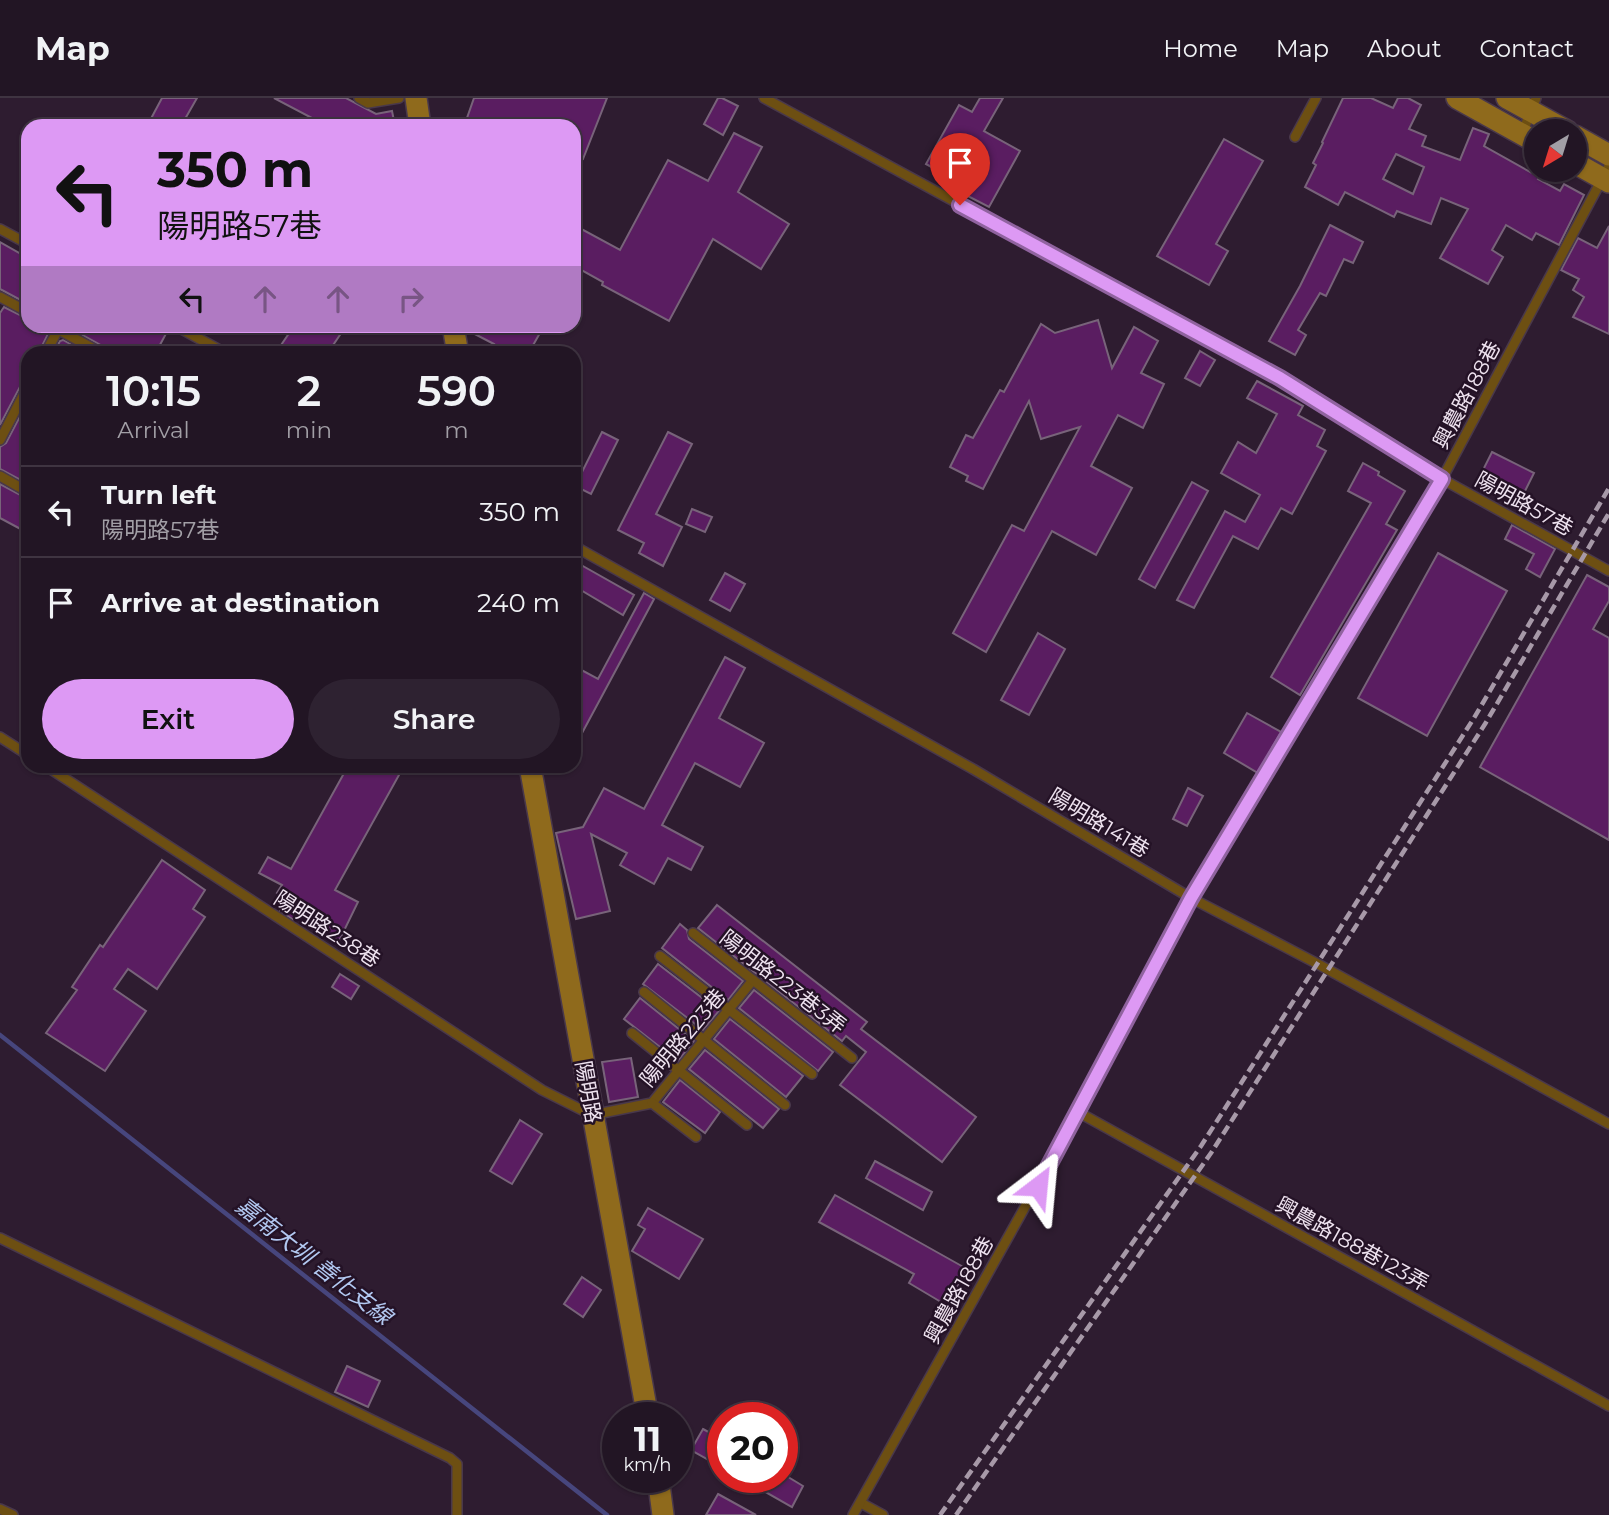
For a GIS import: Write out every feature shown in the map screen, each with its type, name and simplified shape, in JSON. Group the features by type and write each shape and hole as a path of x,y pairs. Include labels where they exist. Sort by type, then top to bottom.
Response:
{"street":[{"path":"416,98 419,119"},
{"path":"1457,98 1524,135"},
{"path":"1507,98 1533,104 1552,119"},
{"path":"1587,143 1609,155"},
{"path":"1587,168 1607,175"},
{"name":"陽明路","path":"531,773 645,1402"},
{"path":"660,1493 663,1515"}],"lane":[{"path":"359,98 368,103 399,98"},
{"name":"陽明路57巷","path":"764,98 1280,378 1442,479 1609,571"},
{"path":"1295,137 1316,98"},
{"name":"興農路188巷","path":"853,1515 1078,1112 1191,898 1442,479 1607,175"},
{"path":"0,229 21,240"},
{"path":"0,297 21,308"},
{"path":"67,333 89,346"},
{"path":"189,333 212,346"},
{"path":"0,440 21,400"},
{"path":"0,476 21,488"},
{"name":"陽明路141巷","path":"581,550 973,769 1191,898 1316,963 1609,1124"},
{"path":"0,737 21,750"},
{"name":"陽明路238巷","path":"57,773 542,1090 592,1115"},
{"name":"陽明路223巷3弄","path":"693,933 852,1058"},
{"path":"660,956 811,1074"},
{"name":"陽明路223巷","path":"592,1115 652,1104 753,980"},
{"path":"644,992 785,1105"},
{"path":"632,1033 747,1125"},
{"path":"652,1104 696,1137"},
{"name":"興農路188巷123弄","path":"1078,1112 1609,1406"},
{"path":"0,1238 450,1458 457,1464 457,1515"},
{"path":"861,1503 883,1515"},
{"path":"0,1508 13,1515"}],"building":[{"path":"162,98 197,98 185,119 151,119"},
{"path":"274,98 346,98 376,114 392,111 394,119 314,119"},
{"path":"474,98 607,98 583,159 581,119 467,118"},
{"path":"718,98 738,106 723,135 704,124"},
{"path":"980,98 1003,98 984,131 1020,151 989,207 960,192 964,185 926,164 959,105 972,112"},
{"path":"1343,98 1371,98 1393,108 1398,98 1408,98 1421,105 1409,129 1426,136 1422,146 1460,160 1473,128 1489,134 1484,146 1524,169 1524,182 1544,182 1560,191 1564,184 1584,195 1559,245 1536,233 1532,240 1506,225 1492,250 1503,257 1488,284 1440,258 1468,209 1441,198 1431,224 1397,211 1394,217 1345,192 1338,205 1305,187","holes":["1396,154 1424,167 1413,194 1383,179"]},
{"path":"734,133 762,147 738,192 789,224 761,269 713,239 669,321 602,285 603,282 581,270 581,229 620,250 668,160 708,181"},
{"path":"1224,139 1263,161 1216,244 1228,251 1209,285 1157,256"},
{"path":"1330,225 1363,242 1353,263 1344,259 1326,296 1320,293 1298,330 1306,335 1295,355 1269,341"},
{"path":"1609,226 1609,334 1573,317 1584,297 1573,290 1579,279 1561,270 1578,238 1597,248"},
{"path":"0,242 21,254 21,300 0,289"},
{"path":"4,307 21,316 21,333 48,334 42,346 21,346 21,385 0,425 0,313"},
{"path":"1098,320 1112,368 1134,327 1158,341 1141,373 1164,384 1143,428 1118,415 1091,466 1132,488 1096,555 1052,531 986,652 953,633 1012,525 1024,531 1080,427 1041,439 1029,401 983,489 966,481 968,476 950,467 966,435 973,438 1000,390 1004,392 1041,324 1055,333"},
{"path":"79,333 166,333 159,346 102,346"},
{"path":"289,333 341,333 332,346 280,346"},
{"path":"473,333 540,333 533,346 493,346 494,344"},
{"path":"63,340 74,346 57,346"},
{"path":"1200,351 1215,360 1200,386 1185,378"},
{"path":"1257,381 1303,406 1298,415 1325,430 1317,446 1326,451 1292,514 1281,508 1258,549 1233,536 1194,608 1177,600 1225,511 1245,522 1260,495 1221,473 1238,442 1256,453 1277,414 1247,398"},
{"path":"21,414 21,480 0,469 0,447 6,443"},
{"path":"602,432 618,440 591,494 581,489 581,474"},
{"path":"668,432 692,444 656,514 682,527 663,566 639,553 644,543 618,530"},
{"path":"1492,452 1534,473 1523,495 1481,474"},
{"path":"1363,463 1405,491 1386,524 1397,530 1300,695 1271,677 1371,503 1348,491"},
{"path":"1192,482 1208,491 1155,588 1139,579"},
{"path":"0,484 21,495 21,529 0,518"},
{"path":"692,509 712,517 705,532 686,524"},
{"path":"1512,525 1555,549 1540,577 1526,569 1534,554 1505,539"},
{"path":"1438,553 1507,591 1427,736 1358,698"},
{"path":"581,565 634,595 623,615 581,590"},
{"path":"725,573 745,584 730,611 710,600"},
{"path":"1587,575 1609,587 1609,601 1593,629 1609,638 1609,840 1480,767"},
{"path":"644,593 654,599 581,735 581,670 598,679"},
{"path":"1038,633 1065,649 1029,715 1001,700"},
{"path":"725,657 745,668 719,718 764,743 740,787 695,763 662,825 703,847 691,870 668,858 654,884 620,865 627,853 591,834 610,911 576,919 556,833 583,827 604,788 644,809"},
{"path":"1247,713 1281,732 1258,773 1224,753"},
{"path":"344,773 400,773 335,890 358,902 339,941 324,934 329,923 302,907 294,920 280,911 288,899 277,893 282,885 259,873 268,857 291,869"},
{"path":"1188,788 1203,796 1187,826 1173,819"},
{"path":"162,860 205,890 193,909 205,917 157,989 128,969 114,989 146,1011 105,1071 46,1033 77,990 72,987 100,945 103,947"},
{"path":"717,905 867,1022 861,1029 976,1117 942,1162 840,1085 866,1052 846,1036 842,1041 698,928"},
{"path":"680,924 687,930 689,939 743,981 728,1000 662,948"},
{"path":"658,964 719,1011 703,1030 643,984"},
{"path":"340,974 359,986 351,999 332,987"},
{"path":"754,990 833,1052 818,1071 739,1008"},
{"path":"640,998 694,1041 678,1061 624,1019"},
{"path":"730,1019 803,1076 786,1097 714,1039"},
{"path":"705,1050 779,1109 763,1128 689,1069"},
{"path":"631,1058 638,1097 609,1102 602,1062"},
{"path":"680,1080 720,1112 705,1133 663,1102"},
{"path":"520,1120 542,1134 512,1184 490,1171"},
{"path":"875,1161 932,1192 923,1210 866,1178"},
{"path":"835,1195 967,1269 946,1305 909,1283 914,1274 819,1222"},
{"path":"648,1208 703,1239 679,1279 632,1251 645,1229 638,1225"},
{"path":"582,1277 601,1290 583,1317 564,1304"},
{"path":"347,1366 380,1381 368,1407 335,1392"},
{"path":"703,1429 707,1431 707,1459 693,1451"},
{"path":"798,1483 803,1486 792,1507 767,1493 798,1493"},
{"path":"718,1494 756,1515 706,1515"}],"waterway":[{"name":"嘉南大圳 善化支線","path":"0,1035 607,1515"}],"railway":[{"path":"940,1515 1201,1146 1474,718 1609,488"},
{"path":"956,1515 1211,1153 1485,724 1609,513"}],"route":[{"path":"960,205 1280,378 1442,479 1191,898 1038,1186"}]}
